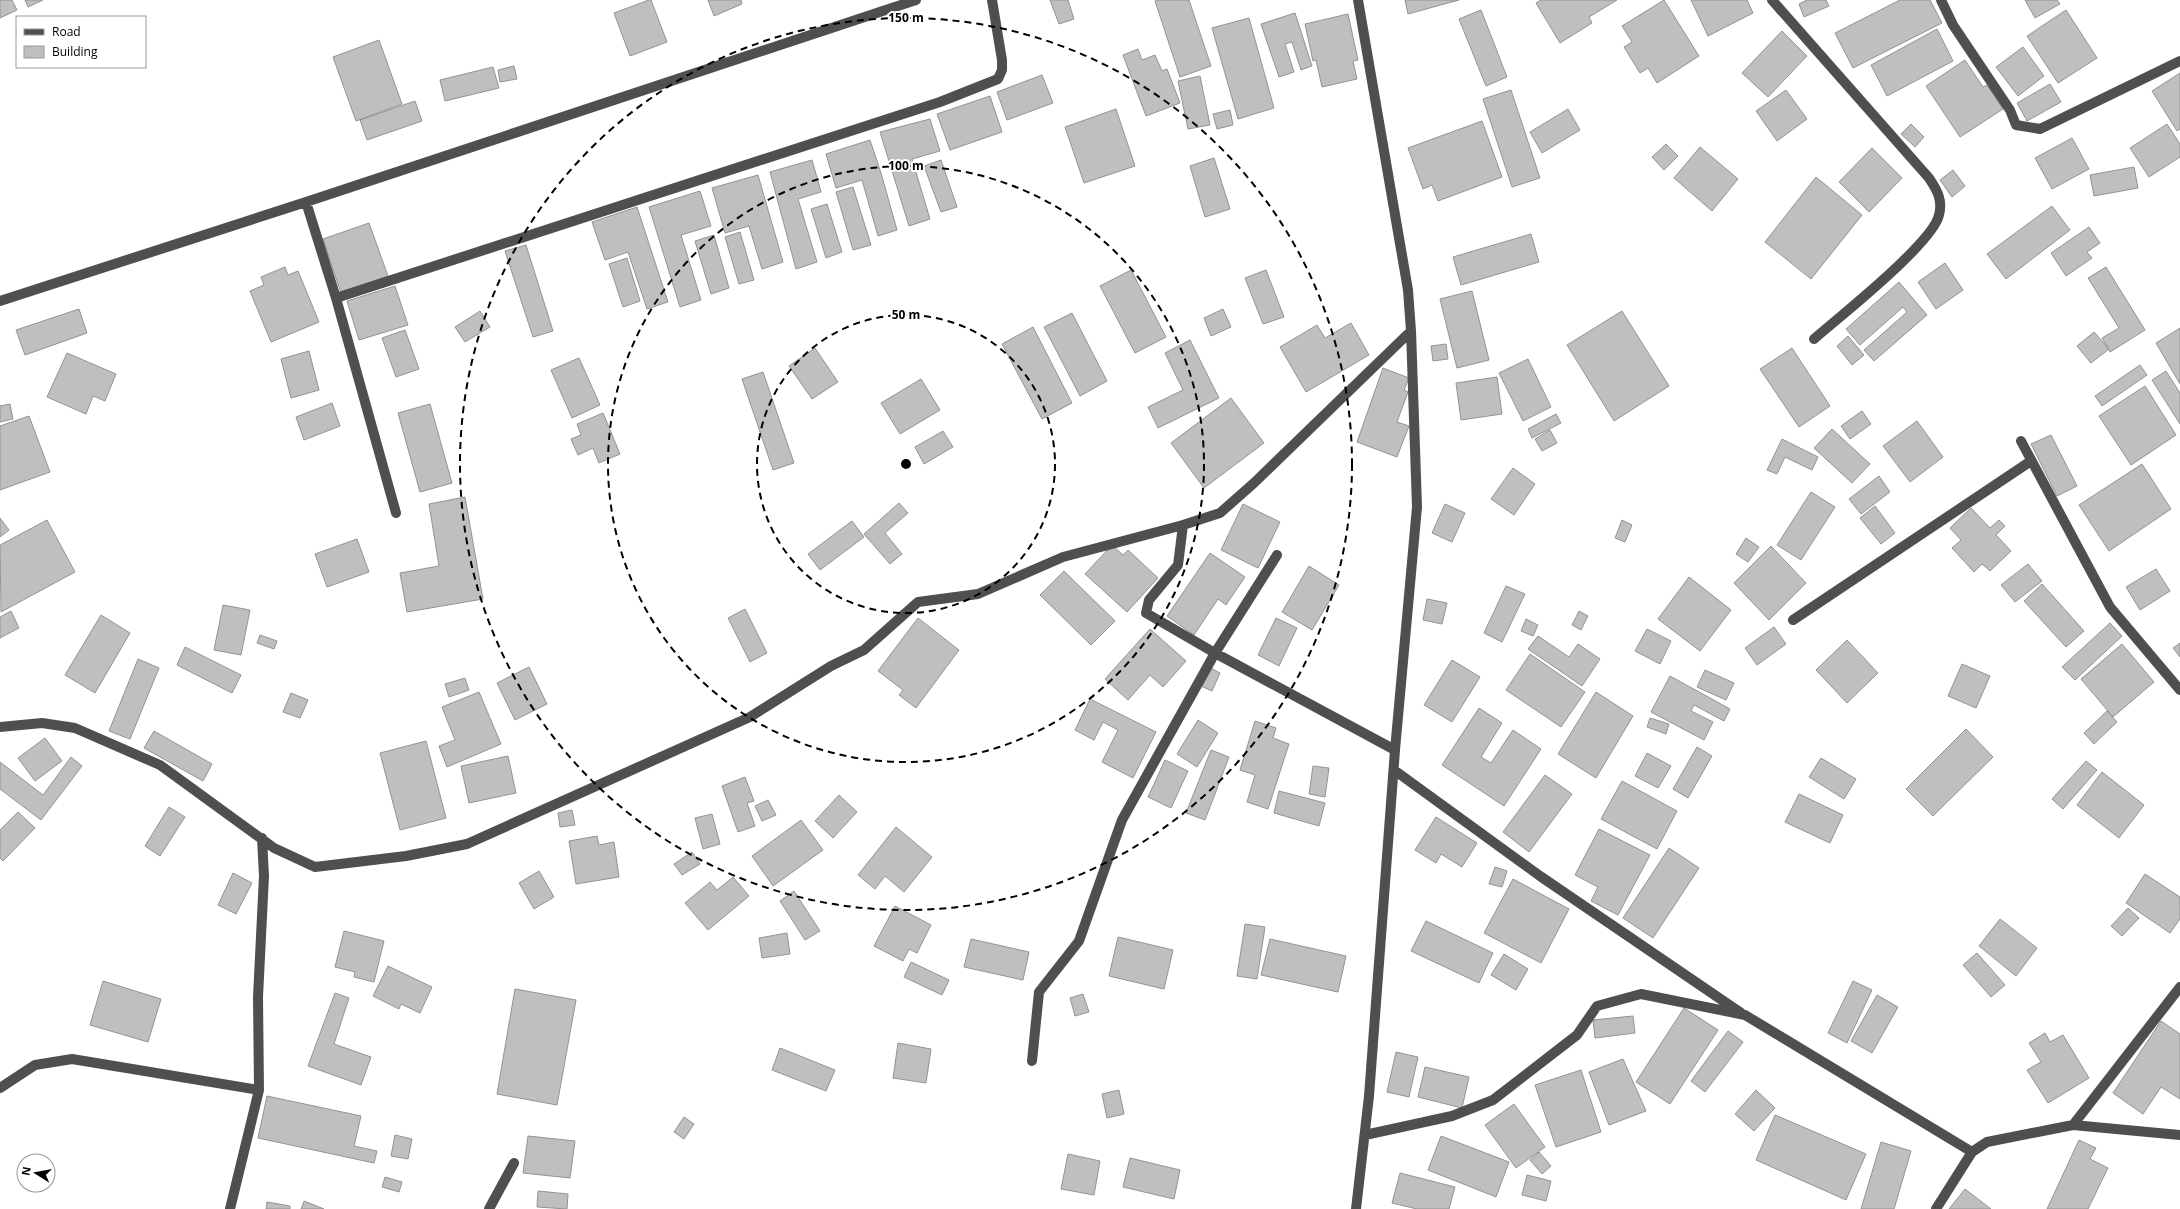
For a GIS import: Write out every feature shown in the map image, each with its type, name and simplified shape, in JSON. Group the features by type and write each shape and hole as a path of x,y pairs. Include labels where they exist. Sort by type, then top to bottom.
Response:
{"street":[{"path":"0,301 306,202 916,0"},
{"path":"336,298 940,102 998,79 1002,70 1002,60 992,0"},
{"path":"1356,1209 1365,1135 1395,750 1417,507 1411,331 1408,290 1358,0"},
{"path":"1772,0 1929,178 1940,199 1939,214 1936,224 1922,240 1902,261 1814,339"},
{"path":"1941,0 1953,25 2010,110 2016,125 2040,129 2180,61"},
{"path":"306,202 336,298 396,514"},
{"path":"0,727 42,723 75,728 160,765 274,848 315,867 406,856 467,844 750,717 831,666 864,650 918,602 978,594 1063,557 1183,525 1220,513 1254,483 1411,331"},
{"path":"2021,441 2110,607 2180,690"},
{"path":"1793,620 2031,461"},
{"path":"1183,525 1178,565 1149,600 1146,613 1215,653 1395,750"},
{"path":"1032,1061 1039,992 1079,941 1122,820 1215,653 1277,555"},
{"path":"1394,770 1540,876 1745,1015 1972,1152"},
{"path":"230,1209 258,1090 258,997 264,876 262,838"},
{"path":"2073,1125 2180,987"},
{"path":"1365,1135 1452,1116 1493,1100 1577,1035 1597,1006 1641,994 1745,1015"},
{"path":"0,1088 35,1065 72,1059 258,1090"},
{"path":"1936,1209 1972,1152 1987,1142 2073,1125 2180,1135"},
{"path":"489,1209 514,1163"}],"building":[{"path":"0,0 12,0 17,10 0,18"},
{"path":"25,0 43,0 28,7"},
{"path":"651,0 667,42 630,56 614,13"},
{"path":"708,0 741,0 742,4 714,16"},
{"path":"1050,0 1068,0 1074,19 1059,24"},
{"path":"1189,0 1211,66 1180,77 1155,1"},
{"path":"1405,0 1459,0 1408,14"},
{"path":"1541,0 1617,0 1589,17 1592,23 1560,43 1536,3"},
{"path":"1664,0 1699,56 1657,83 1648,68 1640,73 1624,47 1632,42 1622,26"},
{"path":"1691,0 1747,0 1753,13 1708,36"},
{"path":"1807,0 1826,0 1829,6 1804,17 1799,4"},
{"path":"1900,0 1930,0 1942,23 1853,68 1835,33"},
{"path":"2025,0 2057,0 2060,4 2035,18"},
{"path":"1481,10 1507,77 1486,86 1459,19"},
{"path":"2066,10 2097,58 2058,83 2027,36"},
{"path":"1295,13 1312,66 1301,70 1292,42 1285,44 1294,72 1279,77 1261,24"},
{"path":"1348,14 1358,60 1353,61 1357,79 1322,87 1316,60 1313,61 1305,24"},
{"path":"1249,18 1274,108 1238,119 1212,28"},
{"path":"1937,29 1953,61 1887,96 1871,65"},
{"path":"1782,31 1807,56 1768,97 1742,73"},
{"path":"379,40 402,104 356,121 333,57"},
{"path":"2023,47 2044,76 2018,96 1996,67"},
{"path":"1138,49 1142,60 1155,55 1162,71 1167,69 1180,103 1146,116 1123,55"},
{"path":"1965,60 1983,87 1987,85 2003,109 1960,137 1926,86"},
{"path":"514,66 517,79 500,82 498,70"},
{"path":"493,67 499,88 445,101 440,80"},
{"path":"2180,73 2180,129 2177,131 2152,91"},
{"path":"1042,75 1053,103 1007,120 997,92"},
{"path":"1200,76 1210,125 1188,129 1178,81"},
{"path":"2050,84 2061,102 2027,121 2017,103"},
{"path":"1511,90 1540,178 1512,187 1483,99"},
{"path":"1786,90 1807,119 1777,141 1756,111"},
{"path":"990,96 1002,132 950,150 937,114"},
{"path":"415,101 422,121 367,140 360,120"},
{"path":"1116,109 1135,166 1084,183 1065,127"},
{"path":"1568,109 1580,130 1542,153 1530,132"},
{"path":"1230,110 1233,125 1217,129 1213,114"},
{"path":"930,119 940,151 912,159 930,219 909,226 880,132"},
{"path":"1482,121 1502,177 1438,201 1432,185 1423,189 1408,148"},
{"path":"1911,124 1924,137 1915,147 1901,134"},
{"path":"2167,124 2180,144 2180,157 2149,177 2130,148"},
{"path":"2072,138 2089,169 2052,189 2035,158"},
{"path":"870,140 897,230 878,236 862,180 836,188 826,154"},
{"path":"1666,144 1678,156 1664,170 1652,157"},
{"path":"1700,147 1738,179 1712,211 1674,178"},
{"path":"1872,148 1902,178 1869,212 1839,182"},
{"path":"1214,158 1230,209 1205,217 1190,166"},
{"path":"812,160 821,192 798,199 817,262 796,269 770,172"},
{"path":"941,160 957,207 941,212 924,166"},
{"path":"2134,167 2138,188 2094,196 2090,175"},
{"path":"1953,170 1965,186 1952,197 1940,180"},
{"path":"758,175 783,262 762,269 749,226 725,233 712,188"},
{"path":"1816,177 1862,215 1811,279 1765,242"},
{"path":"853,187 871,245 853,250 836,192"},
{"path":"700,191 711,226 681,235 701,300 680,307 649,207"},
{"path":"827,204 842,252 826,258 811,209"},
{"path":"2052,206 2070,230 2006,279 1987,254"},
{"path":"637,207 668,302 647,309 628,252 605,260 592,222"},
{"path":"369,223 388,276 341,293 323,239"},
{"path":"2089,227 2100,243 2087,252 2092,258 2066,276 2051,253"},
{"path":"740,232 754,280 739,284 725,237"},
{"path":"1531,234 1539,262 1461,285 1453,257"},
{"path":"714,235 729,288 711,294 695,241"},
{"path":"526,245 553,331 533,337 505,251"},
{"path":"627,258 640,301 623,307 609,264"},
{"path":"1945,263 1963,290 1936,309 1918,282"},
{"path":"285,267 288,275 298,271 319,322 271,342 250,291 264,285 261,277"},
{"path":"2106,267 2145,330 2110,352 2102,338 2119,328 2088,278"},
{"path":"1131,270 1166,337 1135,353 1100,286"},
{"path":"1266,270 1284,317 1263,324 1245,278"},
{"path":"1899,282 1927,315 1874,361 1864,350 1907,312 1903,307 1860,345 1846,329"},
{"path":"395,286 408,325 359,340 347,301"},
{"path":"1472,291 1489,360 1457,368 1440,299"},
{"path":"79,309 87,333 25,355 16,330"},
{"path":"1223,309 1231,327 1211,336 1204,318"},
{"path":"480,311 490,327 465,342 455,327"},
{"path":"1622,311 1669,386 1614,421 1567,345"},
{"path":"1072,313 1107,381 1080,396 1044,327"},
{"path":"1351,323 1369,355 1306,392 1280,347 1317,325 1325,338"},
{"path":"1033,327 1072,403 1042,419 1002,344"},
{"path":"2180,328 2180,384 2156,343"},
{"path":"405,330 419,369 396,377 382,338"},
{"path":"2094,332 2109,349 2091,363 2077,346"},
{"path":"1848,336 1864,355 1852,365 1837,346"},
{"path":"1190,340 1219,398 1158,428 1148,407 1183,390 1165,353"},
{"path":"1446,344 1448,359 1433,361 1431,346"},
{"path":"815,348 838,382 812,399 789,366"},
{"path":"1792,348 1830,406 1799,427 1760,369"},
{"path":"309,351 319,390 291,398 281,359"},
{"path":"67,353 116,374 105,401 93,396 86,414 47,397"},
{"path":"579,358 600,405 572,418 551,370"},
{"path":"1528,359 1551,407 1523,421 1499,373"},
{"path":"2140,365 2147,375 2102,406 2095,396"},
{"path":"1383,368 1409,378 1404,390 1408,392 1397,422 1409,426 1397,457 1357,442"},
{"path":"2166,371 2180,393 2180,424 2152,380"},
{"path":"763,372 794,463 773,470 742,379"},
{"path":"1497,377 1502,414 1461,420 1456,383"},
{"path":"921,379 940,410 900,434 881,403"},
{"path":"2145,386 2176,435 2131,465 2099,416"},
{"path":"1231,398 1264,443 1204,488 1171,443"},
{"path":"332,403 340,426 304,440 296,417"},
{"path":"10,404 13,419 0,422 0,406"},
{"path":"430,404 452,483 420,492 398,413"},
{"path":"1862,411 1871,424 1850,439 1841,426"},
{"path":"603,413 620,454 599,463 593,448 578,455 571,439 581,435 577,424"},
{"path":"1556,414 1561,423 1532,438 1528,429"},
{"path":"29,416 50,472 0,490 0,426"},
{"path":"1917,421 1943,457 1910,482 1883,446"},
{"path":"1832,429 1870,464 1852,483 1814,448"},
{"path":"1550,430 1557,443 1542,451 1535,439"},
{"path":"943,431 953,447 924,464 915,447"},
{"path":"2051,435 2077,486 2057,496 2031,444"},
{"path":"1782,439 1818,457 1812,470 1785,457 1777,474 1767,470"},
{"path":"2142,464 2171,509 2109,551 2079,505"},
{"path":"1513,468 1535,484 1514,515 1491,499"},
{"path":"1879,476 1890,492 1861,514 1849,499"},
{"path":"1811,492 1835,507 1801,560 1777,545"},
{"path":"465,497 483,599 407,612 400,573 439,566 429,504"},
{"path":"899,503 908,513 885,533 902,554 890,564 864,534"},
{"path":"1243,504 1280,522 1258,568 1221,550"},
{"path":"1445,504 1465,513 1452,542 1432,533"},
{"path":"1875,506 1895,533 1881,544 1860,518"},
{"path":"1971,508 1990,528 1999,520 2005,526 1996,535 2011,551 1990,571 1982,564 1974,572 1952,548 1961,540 1950,528"},
{"path":"0,518 9,530 0,537"},
{"path":"47,520 75,572 1,612 0,545"},
{"path":"1622,520 1632,525 1625,542 1615,538"},
{"path":"852,521 864,537 820,570 808,554"},
{"path":"1746,538 1759,547 1748,562 1736,554"},
{"path":"357,539 369,572 327,587 315,554"},
{"path":"1112,545 1123,555 1128,550 1158,578 1127,612 1085,574"},
{"path":"1771,546 1806,583 1769,620 1734,583"},
{"path":"1210,553 1245,577 1226,605 1218,599 1194,635 1167,616"},
{"path":"2028,564 2042,581 2015,602 2001,585"},
{"path":"1309,566 1339,585 1312,630 1282,612"},
{"path":"2156,569 2170,591 2140,610 2126,587"},
{"path":"1064,571 1115,621 1091,645 1040,595"},
{"path":"1689,577 1731,610 1700,651 1658,619"},
{"path":"2042,584 2084,631 2066,647 2024,601"},
{"path":"1506,586 1525,594 1502,642 1484,633"},
{"path":"1427,599 1447,603 1442,624 1423,620"},
{"path":"223,605 250,610 241,655 214,650"},
{"path":"745,609 767,653 750,662 728,618"},
{"path":"11,611 19,628 0,638 0,617"},
{"path":"1579,611 1588,616 1581,630 1572,625"},
{"path":"101,615 130,633 95,693 65,675"},
{"path":"918,618 959,650 916,708 899,695 903,690 878,671"},
{"path":"1276,618 1297,628 1279,666 1258,655"},
{"path":"1526,619 1538,625 1533,636 1521,631"},
{"path":"2110,623 2122,636 2075,680 2062,667"},
{"path":"1774,627 1786,644 1757,665 1745,648"},
{"path":"1150,629 1186,661 1163,687 1150,675 1128,700 1105,679"},
{"path":"1647,629 1671,641 1660,664 1635,651"},
{"path":"260,635 277,641 274,649 257,643"},
{"path":"1538,636 1569,657 1578,644 1600,659 1582,686 1528,649"},
{"path":"1847,640 1878,673 1847,703 1816,670"},
{"path":"2180,643 2180,657 2173,648"},
{"path":"2122,644 2154,682 2113,717 2081,679"},
{"path":"185,647 241,675 232,693 177,665"},
{"path":"1530,654 1585,692 1561,727 1506,690"},
{"path":"138,659 159,668 130,739 109,731"},
{"path":"1452,660 1480,677 1452,722 1424,705"},
{"path":"1962,664 1990,676 1976,708 1948,696"},
{"path":"529,667 547,704 515,720 497,683"},
{"path":"1209,667 1220,673 1212,691 1201,686"},
{"path":"1705,670 1734,683 1726,700 1697,687"},
{"path":"1670,676 1730,709 1724,721 1694,705 1691,711 1713,722 1704,740 1651,712"},
{"path":"465,678 469,690 449,697 445,684"},
{"path":"479,692 501,744 447,767 439,746 455,740 442,707"},
{"path":"1596,692 1633,716 1596,778 1558,754"},
{"path":"291,693 308,700 300,718 283,712"},
{"path":"1090,699 1156,732 1133,778 1102,762 1118,730 1103,722 1094,740 1075,730"},
{"path":"1479,708 1502,723 1481,757 1491,763 1513,730 1541,749 1504,806 1442,765"},
{"path":"2107,711 2117,722 2094,744 2084,733"},
{"path":"1650,718 1669,724 1666,734 1647,727"},
{"path":"1198,720 1218,733 1197,767 1177,754"},
{"path":"1255,721 1276,728 1273,738 1289,744 1268,809 1247,802 1255,775 1240,770"},
{"path":"1966,729 1993,757 1933,816 1906,789"},
{"path":"154,731 212,764 203,781 144,748"},
{"path":"45,738 62,761 35,781 18,758"},
{"path":"426,741 446,818 400,830 380,753"},
{"path":"1697,747 1712,756 1688,798 1673,789"},
{"path":"1211,750 1229,757 1205,820 1186,813"},
{"path":"1647,753 1671,766 1658,788 1635,776"},
{"path":"508,756 516,793 469,803 461,766"},
{"path":"71,757 82,766 41,820 0,789 0,762 43,795"},
{"path":"1821,758 1856,779 1844,799 1809,777"},
{"path":"1165,760 1188,771 1171,808 1148,797"},
{"path":"2086,761 2097,770 2063,809 2052,799"},
{"path":"1313,766 1329,768 1325,797 1309,794"},
{"path":"2102,772 2144,805 2119,838 2077,805"},
{"path":"1545,775 1572,794 1529,852 1503,832"},
{"path":"745,777 754,801 747,803 755,826 738,832 722,786"},
{"path":"1622,781 1677,811 1657,849 1601,819"},
{"path":"1279,791 1325,803 1319,826 1274,813"},
{"path":"1799,794 1843,815 1830,843 1785,822"},
{"path":"839,795 857,812 833,838 815,821"},
{"path":"768,800 776,815 762,821 755,806"},
{"path":"169,807 185,817 160,856 145,846"},
{"path":"572,810 575,825 560,827 558,813"},
{"path":"18,812 35,828 3,861 0,858 0,830"},
{"path":"712,814 720,844 703,849 695,818"},
{"path":"1436,817 1477,843 1462,867 1441,854 1436,863 1415,850"},
{"path":"801,820 823,850 773,886 752,856"},
{"path":"896,827 932,857 904,892 885,876 875,889 858,875"},
{"path":"1599,829 1650,855 1618,915 1591,901 1598,887 1575,875"},
{"path":"597,836 599,845 614,842 619,877 576,884 569,841"},
{"path":"1669,848 1699,868 1653,938 1623,918"},
{"path":"692,852 700,864 682,875 674,864"},
{"path":"1495,867 1507,871 1502,887 1489,884"},
{"path":"539,871 554,897 534,909 519,883"},
{"path":"233,873 252,883 236,914 218,905"},
{"path":"2145,874 2180,897 2180,919 2170,933 2126,903"},
{"path":"733,877 749,896 708,930 685,903 710,882 717,890"},
{"path":"1513,879 1569,909 1541,963 1484,933"},
{"path":"794,891 820,931 805,940 780,901"},
{"path":"895,906 931,925 917,953 909,949 903,961 874,946"},
{"path":"2128,908 2139,918 2122,936 2111,926"},
{"path":"2000,919 2037,948 2016,976 1979,946"},
{"path":"1426,921 1493,953 1479,983 1411,951"},
{"path":"1245,924 1265,927 1257,979 1237,976"},
{"path":"344,931 384,941 374,982 354,977 355,972 335,967"},
{"path":"787,933 790,954 762,958 759,938"},
{"path":"1118,937 1173,950 1164,989 1109,976"},
{"path":"971,939 1029,952 1023,980 964,967"},
{"path":"1270,939 1346,956 1338,992 1261,975"},
{"path":"1977,953 2005,985 1991,997 1963,965"},
{"path":"1504,954 1528,969 1516,990 1491,975"},
{"path":"911,962 949,980 942,995 904,977"},
{"path":"388,966 432,987 420,1013 401,1004 399,1009 373,996"},
{"path":"103,981 161,999 148,1042 90,1025"},
{"path":"1853,981 1872,990 1847,1043 1828,1033"},
{"path":"515,989 576,1000 557,1105 497,1094"},
{"path":"335,993 349,998 334,1044 371,1057 361,1085 308,1066"},
{"path":"1083,994 1089,1012 1075,1016 1070,998"},
{"path":"1877,995 1898,1007 1872,1053 1851,1041"},
{"path":"1684,1008 1718,1030 1670,1104 1636,1082"},
{"path":"1633,1016 1635,1033 1595,1038 1593,1020"},
{"path":"2161,1021 2180,1034 2180,1099 2161,1087 2143,1114 2113,1093"},
{"path":"1728,1031 1743,1042 1705,1092 1691,1081"},
{"path":"2045,1033 2050,1042 2063,1035 2089,1078 2048,1103 2027,1070 2041,1062 2029,1043"},
{"path":"898,1043 931,1049 926,1083 893,1078"},
{"path":"780,1048 835,1070 826,1091 772,1070"},
{"path":"1396,1052 1418,1057 1409,1097 1387,1092"},
{"path":"1623,1059 1646,1111 1609,1125 1589,1072"},
{"path":"1425,1067 1469,1077 1462,1108 1418,1097"},
{"path":"1581,1070 1601,1132 1556,1147 1535,1085"},
{"path":"1119,1090 1124,1114 1107,1118 1102,1094"},
{"path":"1756,1090 1775,1108 1754,1131 1735,1114"},
{"path":"267,1096 361,1116 354,1146 377,1151 374,1163 258,1138"},
{"path":"1514,1104 1545,1147 1516,1168 1485,1125"},
{"path":"1775,1115 1866,1154 1846,1200 1756,1160"},
{"path":"684,1117 694,1124 684,1139 674,1132"},
{"path":"395,1135 412,1139 408,1159 391,1156"},
{"path":"528,1136 575,1141 570,1178 523,1173"},
{"path":"1441,1136 1509,1162 1496,1197 1428,1170"},
{"path":"2079,1140 2096,1148 2090,1159 2108,1168 2088,1209 2047,1209"},
{"path":"1881,1142 1911,1151 1894,1209 1861,1209"},
{"path":"1539,1152 1551,1166 1542,1174 1530,1160"},
{"path":"1068,1154 1100,1161 1094,1195 1061,1189"},
{"path":"1130,1158 1180,1170 1174,1199 1123,1187"},
{"path":"1400,1173 1455,1187 1449,1209 1417,1209 1392,1203"},
{"path":"1527,1175 1551,1181 1546,1201 1522,1195"},
{"path":"385,1177 402,1182 399,1192 382,1187"},
{"path":"1965,1189 1991,1209 1949,1209"},
{"path":"538,1191 568,1194 567,1209 537,1207"},
{"path":"304,1201 324,1209 301,1209"},
{"path":"267,1202 290,1206 290,1209 266,1209"}]}
